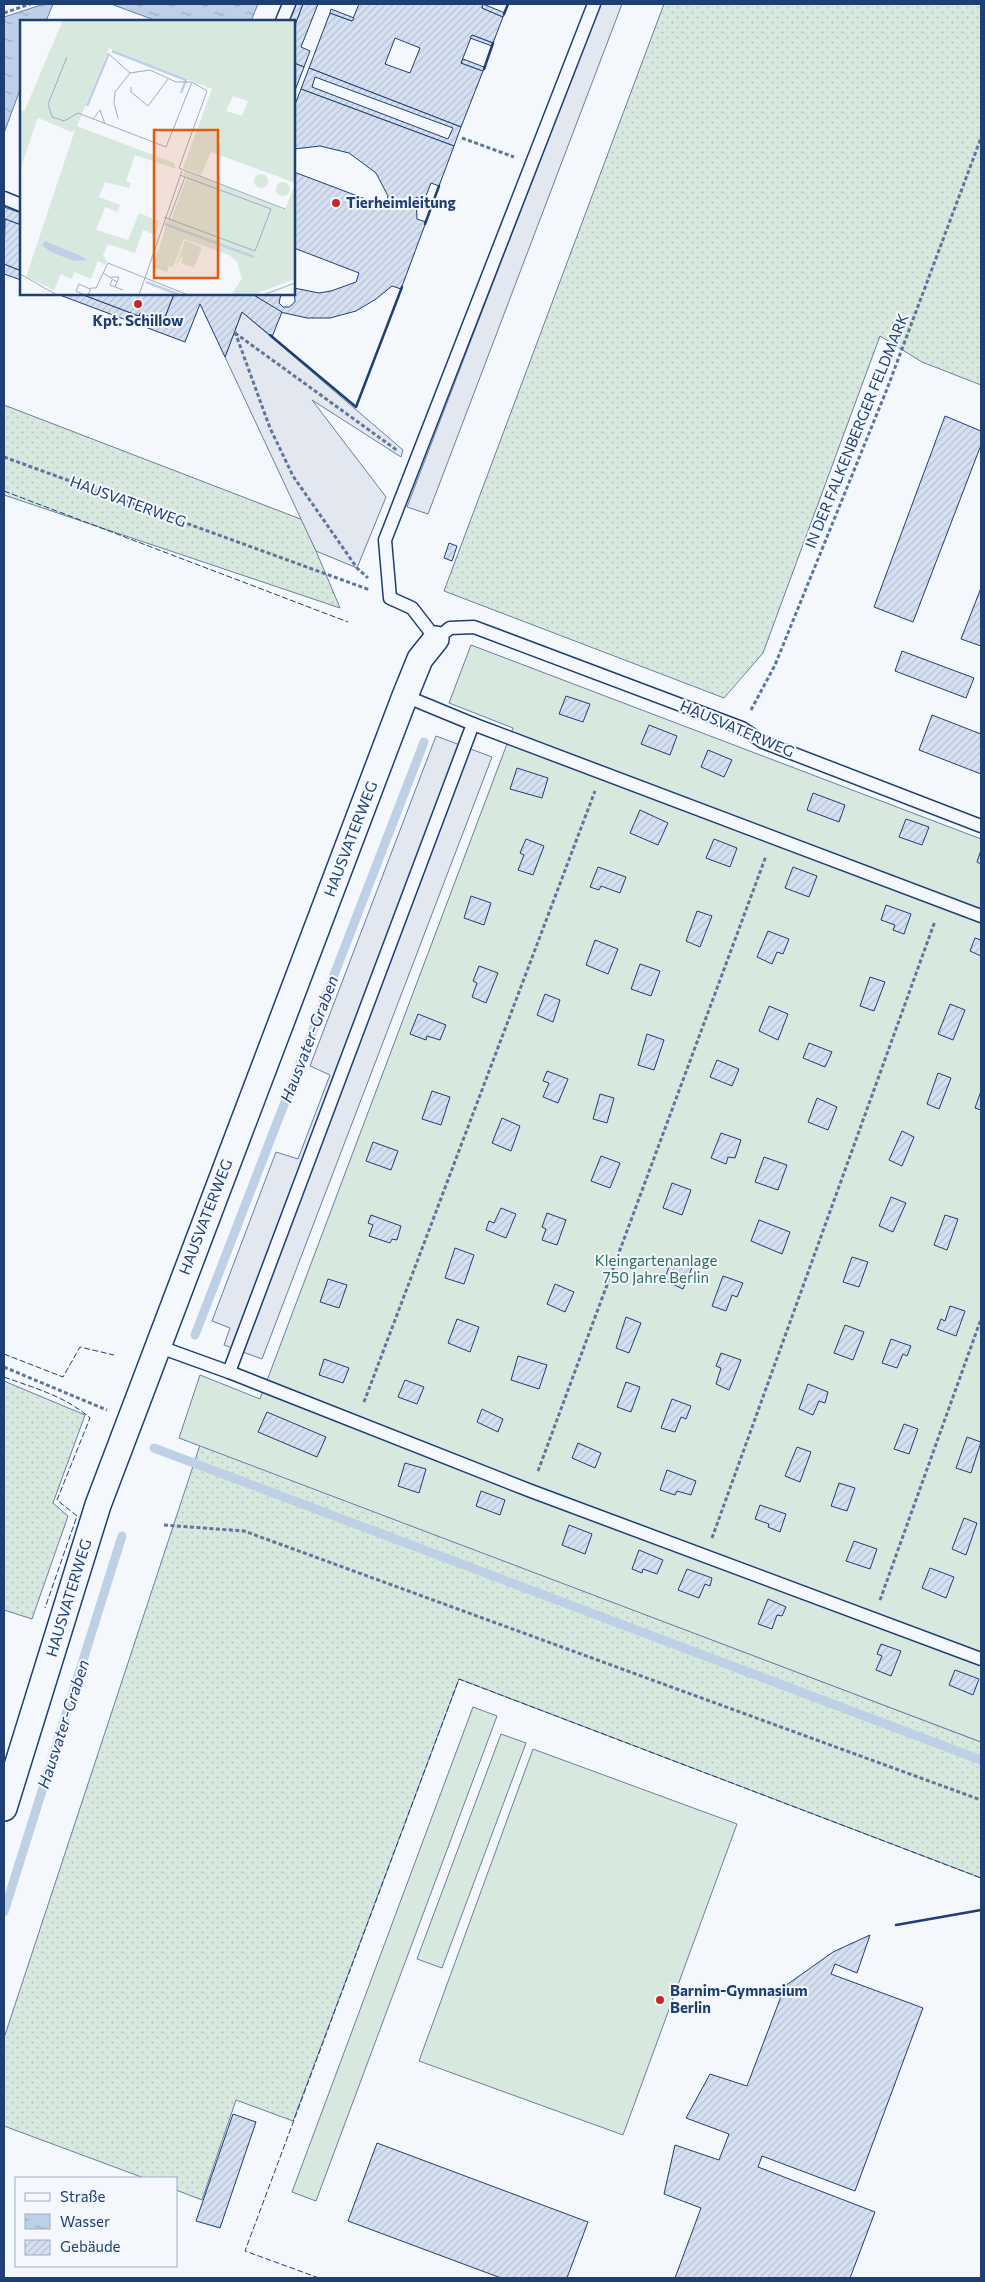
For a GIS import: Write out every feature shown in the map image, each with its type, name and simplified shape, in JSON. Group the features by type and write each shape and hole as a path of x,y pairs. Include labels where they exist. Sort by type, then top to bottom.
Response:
{"street":[{"name":"HAUSVATERWEG","path":"4,1808 98,1505 405,696 420,659 436,638"}],"lane":[{"path":"282,20 289,4"},
{"path":"436,638 412,608 390,598 385,540 594,4"},
{"path":"4,198 20,205"},
{"name":"HAUSVATERWEG","path":"436,638 450,628 474,627 742,728 763,742 981,826"},
{"path":"405,696 473,724 981,916"},
{"path":"229,1372 473,724"},
{"path":"157,1346 229,1372 531,1490 981,1659"}],"path":[{"path":"4,12 30,4"},
{"path":"462,138 533,164"},
{"name":"IN DER FALKENBERGER FELDMARK","path":"742,728 775,665 887,389 981,138"},
{"path":"390,598 358,568 293,476 270,428 235,332 402,454 416,459"},
{"name":"HAUSVATERWEG","path":"4,457 390,598"},
{"path":"357,1423 603,772"},
{"path":"531,1490 772,837"},
{"path":"705,1556 942,901"},
{"path":"873,1619 981,1319"},
{"path":"4,1367 130,1420"},
{"path":"164,1525 244,1531 981,1800"}],"green space":[{"path":"664,4 981,4 981,385 922,362 880,336 763,653 724,698 444,591"},
{"path":"4,405 303,520 340,608 4,495"},
{"name":"Kleingartenanlage 750 Jahre Berlin","path":"471,645 981,839 981,1742 179,1438 200,1375 260,1399 513,728 449,703"},
{"path":"4,1381 85,1415 53,1503 68,1516 32,1619 4,1610"},
{"path":"200,1445 981,1742 981,1878 459,1679 293,2121 236,2100 202,2200 178,2191 178,2177 141,2177 4,2126 4,2038"},
{"path":"473,1707 497,1716 316,2201 292,2192"},
{"path":"501,1734 526,1743 442,1968 417,1959"},
{"path":"533,1749 737,1824 623,2135 419,2061"}],"shaded area":[{"path":"600,4 622,4 428,514 407,507"},
{"path":"242,312 403,450 401,457 312,400 386,497 357,568 316,551 225,357"},
{"path":"436,736 492,757 262,1359 224,1345 230,1328 212,1321 276,1152 298,1159 330,1075 310,1066"}],"water":[{"path":"44,4 53,4 46,20 20,20 20,90 4,133 4,17"},
{"path":"111,4 258,4 251,20 154,20"}],"building":[{"path":"296,4 303,4 295,25 295,20 289,20"},
{"path":"303,4 318,4 301,47 310,51 304,67 295,63 295,25"},
{"path":"359,4 483,4 482,8 503,17 493,43 472,35 461,63 483,71 461,127 309,68 330,13 352,21","holes":["395,38 420,48 410,73 385,64"]},
{"path":"483,4 505,13 503,17 482,8"},
{"path":"331,9 354,18 352,21 330,13"},
{"path":"472,35 493,43 492,46 470,38"},
{"path":"463,59 484,67 483,71 461,63"},
{"path":"295,63 304,67 295,90"},
{"path":"309,68 461,127 454,146 301,89","holes":["315,77 453,128 448,139 312,87"]},
{"name":"Tierheimleitung","path":"301,89 454,146 439,186 431,183 424,201 416,197 417,219 426,222 401,289 392,286 376,299 356,311 330,318 307,318 280,312 254,295 281,295 279,303 283,307 289,307 295,302 295,288 319,293 331,291 356,282 359,273 295,248 295,172 384,206 388,196 376,173 349,153 320,146 295,149 295,104"},
{"path":"4,207 20,213 20,225 5,219 4,221"},
{"path":"5,219 20,225 20,271 4,264"},
{"path":"4,264 20,271 20,280 4,274"},
{"path":"60,295 84,295 139,316 140,313 163,322 174,295 254,295 282,312 272,337 242,312 225,357 200,304 185,342"},
{"name":"Kpt. Schillow","path":"84,295 174,295 163,322 140,313 139,316"},
{"path":"945,416 981,431 981,445 913,622 874,607"},
{"path":"449,543 457,546 452,561 444,558"},
{"path":"981,588 981,646 961,639"},
{"path":"902,651 974,678 966,698 895,671"},
{"path":"566,696 590,704 583,722 559,714"},
{"path":"932,715 981,734 981,774 919,750"},
{"path":"649,725 677,736 670,755 641,744"},
{"path":"708,750 732,760 724,777 701,767"},
{"path":"517,768 548,778 542,798 510,789"},
{"path":"813,793 845,805 839,822 807,810"},
{"path":"640,810 668,823 658,845 630,833"},
{"path":"906,819 929,827 922,845 899,837"},
{"path":"526,839 544,846 533,875 518,870 524,855 520,853"},
{"path":"714,839 737,848 730,867 706,858"},
{"path":"981,850 981,864 977,862"},
{"path":"598,867 626,877 620,893 601,886 599,890 590,887"},
{"path":"793,867 817,876 809,897 785,888"},
{"path":"471,896 491,903 484,925 464,918"},
{"path":"886,905 911,914 904,934 893,930 895,925 881,920"},
{"path":"697,911 712,916 700,947 686,941"},
{"path":"768,931 789,939 783,954 777,952 772,964 757,957"},
{"path":"975,938 981,940 981,956 970,951"},
{"path":"595,940 618,949 608,974 586,965"},
{"path":"640,964 660,971 651,996 631,989"},
{"path":"479,966 498,973 486,1003 472,997 477,983 473,981"},
{"path":"870,977 885,982 874,1011 860,1006"},
{"path":"545,994 560,1000 553,1022 537,1015"},
{"path":"950,1004 965,1010 953,1040 938,1034"},
{"path":"769,1006 788,1014 778,1040 759,1031"},
{"path":"418,1014 446,1025 440,1040 427,1036 426,1040 410,1034"},
{"path":"647,1034 664,1040 654,1070 638,1065"},
{"path":"809,1043 832,1052 825,1067 803,1058"},
{"path":"717,1060 739,1069 732,1086 710,1077"},
{"path":"547,1071 568,1079 558,1103 543,1097 549,1083 543,1081"},
{"path":"938,1073 951,1078 939,1109 927,1104"},
{"path":"432,1091 450,1097 441,1125 422,1119"},
{"path":"981,1091 981,1110 975,1108"},
{"path":"600,1094 614,1098 607,1123 593,1119"},
{"path":"817,1098 837,1107 828,1130 808,1122"},
{"path":"502,1118 520,1126 511,1151 492,1143"},
{"path":"902,1131 914,1137 902,1166 889,1160"},
{"path":"721,1133 741,1140 735,1158 728,1157 726,1164 711,1158"},
{"path":"373,1142 398,1151 391,1170 366,1161"},
{"path":"601,1156 620,1163 610,1188 591,1181"},
{"path":"764,1157 787,1165 778,1190 755,1182"},
{"path":"672,1183 691,1190 682,1215 663,1208"},
{"path":"891,1197 906,1203 893,1232 879,1226"},
{"path":"501,1208 516,1214 506,1238 486,1230 489,1221 494,1223"},
{"path":"547,1213 566,1220 557,1245 542,1240 546,1229 542,1227"},
{"path":"371,1215 401,1226 397,1240 392,1239 390,1243 369,1236 373,1225 368,1223"},
{"path":"945,1215 958,1219 947,1250 934,1245"},
{"path":"759,1220 790,1232 782,1254 751,1241"},
{"path":"455,1248 474,1255 464,1284 445,1278"},
{"path":"673,1257 693,1265 683,1289 664,1280"},
{"path":"852,1257 868,1262 859,1287 843,1282"},
{"path":"723,1276 743,1283 737,1297 732,1295 726,1311 712,1306"},
{"path":"328,1279 347,1285 339,1308 320,1302"},
{"path":"555,1284 574,1292 565,1312 547,1304"},
{"path":"950,1306 965,1311 956,1336 937,1329 941,1319 945,1321"},
{"path":"626,1317 641,1323 629,1353 616,1348"},
{"path":"457,1319 479,1327 470,1352 448,1343"},
{"path":"845,1325 864,1332 853,1360 834,1353"},
{"path":"891,1339 911,1346 907,1356 903,1354 897,1368 882,1363"},
{"path":"721,1353 741,1360 729,1390 716,1384 721,1368 716,1366"},
{"path":"518,1356 547,1365 539,1389 511,1380"},
{"path":"324,1359 349,1368 343,1383 319,1375"},
{"path":"405,1380 424,1387 417,1404 398,1397"},
{"path":"626,1382 640,1387 631,1412 617,1407"},
{"path":"808,1384 828,1392 825,1403 819,1401 813,1415 799,1409"},
{"path":"672,1399 691,1406 686,1419 681,1417 675,1432 661,1428"},
{"path":"482,1409 503,1419 498,1432 477,1422"},
{"path":"267,1412 326,1437 317,1457 258,1432"},
{"path":"904,1424 918,1429 909,1454 894,1449"},
{"path":"967,1437 981,1442 971,1473 956,1468"},
{"path":"578,1443 601,1453 595,1468 572,1458"},
{"path":"797,1447 811,1452 800,1482 785,1476"},
{"path":"405,1463 426,1469 419,1493 398,1486"},
{"path":"667,1470 696,1481 691,1495 677,1491 675,1495 660,1490"},
{"path":"839,1483 855,1488 847,1511 831,1506"},
{"path":"481,1491 505,1500 500,1515 476,1506"},
{"path":"760,1505 786,1514 780,1532 768,1527 769,1524 755,1519"},
{"path":"964,1518 977,1523 966,1555 952,1549"},
{"path":"569,1525 592,1534 585,1554 562,1545"},
{"path":"854,1541 877,1549 870,1569 846,1561"},
{"path":"639,1550 663,1560 657,1574 643,1569 642,1573 632,1569"},
{"path":"930,1568 954,1577 946,1598 922,1588"},
{"path":"687,1569 712,1578 710,1586 705,1584 699,1598 678,1590"},
{"path":"768,1599 786,1607 782,1616 777,1615 772,1629 758,1624"},
{"path":"881,1644 901,1651 891,1676 876,1670 882,1656 877,1654"},
{"path":"955,1670 979,1679 973,1695 949,1685"},
{"path":"870,1935 857,1973 835,1964 831,1974 923,2008 855,2191 762,2156 758,2167 875,2212 850,2278 675,2278 701,2208 664,2194 675,2145 719,2160 729,2134 686,2118 710,2074 747,2086 785,1986 833,1952"},
{"path":"233,2114 256,2122 220,2228 196,2221"},
{"path":"377,2143 588,2222 567,2278 501,2278 348,2221"}],"waterway":[{"name":"Hausvater-Graben","path":"195,1335 424,742"},
{"path":"154,1448 981,1760"},
{"name":"Hausvater-Graben","path":"4,1912 122,1536"}],"fence":[{"path":"4,491 348,622"},
{"path":"4,1354 63,1377 80,1347 114,1355"},
{"path":"4,1377 60,1398 90,1418 57,1500 77,1516 45,1608"},
{"path":"319,2278 245,2251 459,1679 981,1878"}],"wall":[{"path":"504,14 508,4"},
{"path":"484,69 493,43"},
{"path":"425,224 439,186"},
{"path":"270,335 356,407 402,287"},
{"path":"896,1925 981,1910"}],"place":[{"name":"Tierheimleitung","path":"336,203"},
{"name":"Kpt. Schillow","path":"138,304"},
{"name":"Barnim-Gymnasium Berlin","path":"660,2000"}]}
